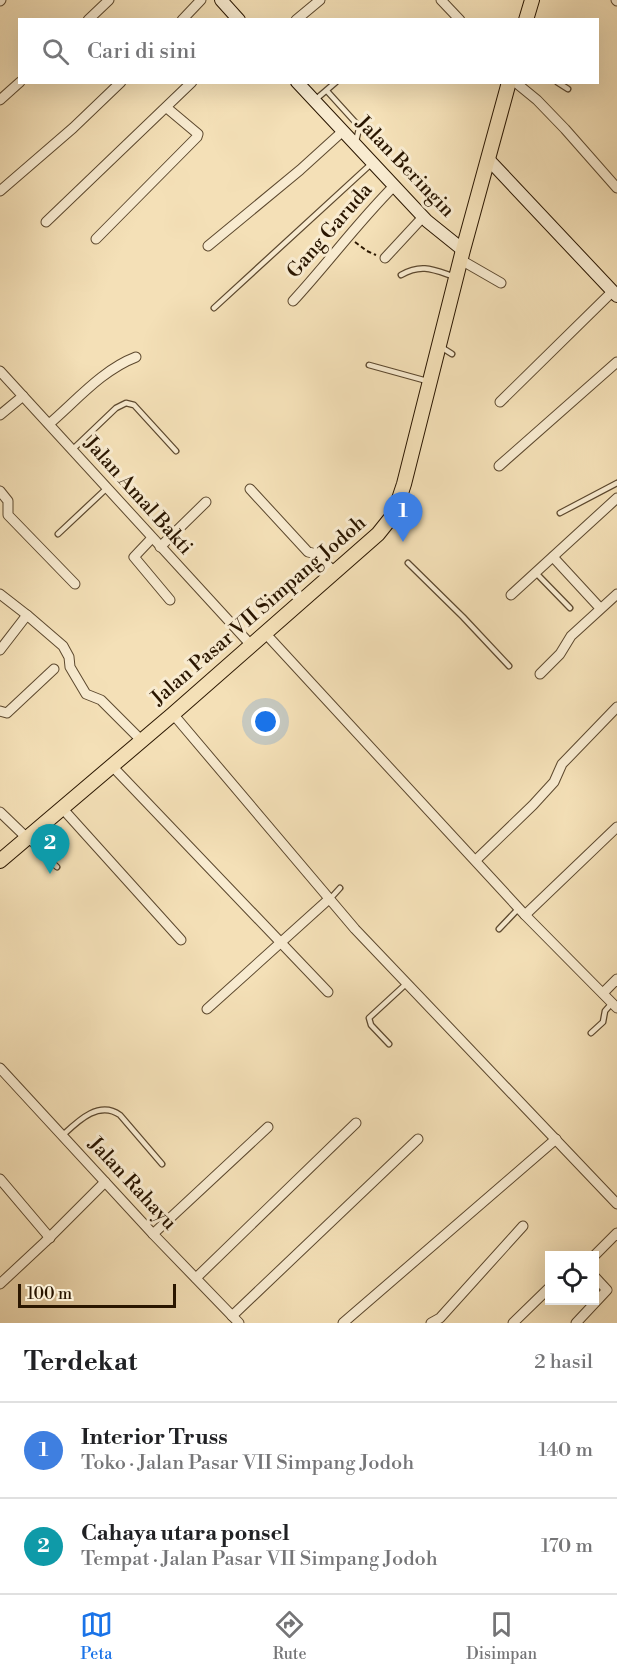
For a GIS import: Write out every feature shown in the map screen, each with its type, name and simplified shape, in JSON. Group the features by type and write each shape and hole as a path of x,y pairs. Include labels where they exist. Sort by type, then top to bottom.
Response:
{"main road":[{"path":"527,18 532,0"},
{"name":"Jalan Pasar VII Simpang Jodoh","path":"0,861 380,536 398,504 508,84"}],"street":[{"path":"90,18 109,0"},
{"path":"184,18 201,0"},
{"path":"221,0 237,18"},
{"path":"298,18 320,0"},
{"path":"441,0 458,18"},
{"path":"0,100 18,84"},
{"path":"0,191 119,84"},
{"path":"46,222 190,84"},
{"name":"Jalan Beringin","path":"299,84 423,218 462,255"},
{"path":"517,84 537,100 565,129 617,188"},
{"path":"96,238 197,137 198,134 167,108"},
{"path":"208,246 300,170 343,131"},
{"path":"489,160 615,293 500,402"},
{"name":"Gang Garuda","path":"293,301 374,205 394,186"},
{"path":"385,258 423,218"},
{"path":"462,255 501,283"},
{"path":"49,424 106,373 119,364 136,357"},
{"path":"500,466 617,362"},
{"name":"Jalan Amal Bakti","path":"0,371 250,645"},
{"path":"0,415 23,396"},
{"path":"250,489 308,552 317,554 335,573"},
{"path":"0,491 9,501 8,515 75,584"},
{"path":"511,595 617,498"},
{"path":"160,547 206,502"},
{"path":"152,538 134,557 170,600"},
{"path":"553,557 600,608"},
{"path":"0,594 63,646 69,657 70,667 86,694 101,700 141,740"},
{"path":"540,674 560,654 571,636 617,594"},
{"path":"0,650 27,615"},
{"path":"265,633 522,912 614,1006"},
{"path":"0,711 7,713 54,669"},
{"path":"476,860 534,805 554,782 562,764 617,707"},
{"path":"172,714 329,899 617,1204"},
{"path":"112,766 328,992"},
{"path":"62,808 181,940"},
{"path":"0,812 27,838"},
{"path":"522,912 617,827"},
{"path":"207,1009 329,899"},
{"path":"603,993 617,980"},
{"name":"Jalan Rahayu","path":"2,1074 63,1135 153,1234 236,1319"},
{"path":"196,1278 356,1122"},
{"path":"153,1234 268,1127"},
{"path":"236,1319 418,1139"},
{"path":"343,1323 556,1139"},
{"path":"0,1179 50,1238"},
{"path":"1,1281 50,1238 105,1182"},
{"path":"431,1323 440,1318 523,1226"},
{"path":"599,1251 617,1233"},
{"path":"599,1281 607,1290 599,1299"},
{"path":"513,1323 545,1291"},
{"path":"576,1323 593,1305"}],"lane":[{"path":"314,101 334,84"},
{"path":"560,84 568,89"},
{"path":"327,91 356,123 359,129 355,144"},
{"path":"214,308 372,162"},
{"path":"401,275 413,268 426,268 456,278"},
{"path":"439,346 452,354"},
{"path":"369,365 429,381"},
{"path":"72,450 116,408 129,403 137,408 176,451"},
{"path":"560,513 617,483"},
{"path":"58,534 107,488"},
{"path":"408,564 509,666"},
{"path":"536,573 570,608"},
{"path":"27,838 57,867"},
{"path":"329,899 340,888"},
{"path":"499,929 522,912"},
{"path":"389,1044 371,1025 369,1018 407,982"},
{"path":"591,1033 603,1022 605,1011 614,1006"},
{"path":"63,1135 87,1114 100,1110 113,1111 120,1115 162,1164"}],"path":[{"path":"349,237 367,251 385,258"}],"place":[{"name":"Interior Truss","path":"403,542"},
{"name":"Cahaya utara ponsel","path":"50,874"}]}
